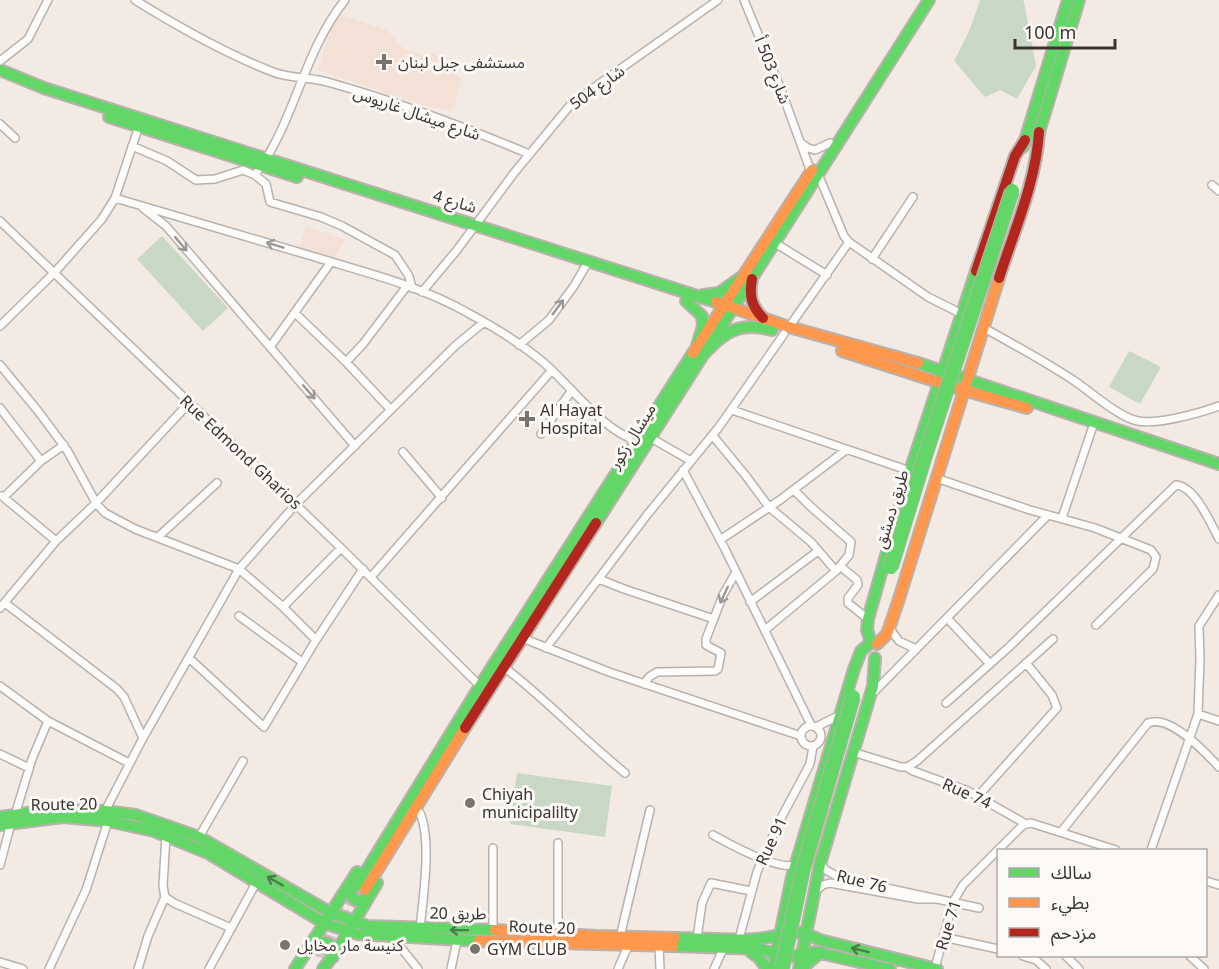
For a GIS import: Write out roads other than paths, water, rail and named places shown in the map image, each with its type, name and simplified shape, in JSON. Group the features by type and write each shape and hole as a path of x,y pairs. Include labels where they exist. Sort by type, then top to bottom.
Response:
{"main road":[{"name":"ميشال زكور","path":"747,278 775,243 830,143 921,0"},
{"name":"ميشال زكور","path":"483,688 504,667 726,310 929,0"},
{"path":"1053,66 1059,0"},
{"path":"1053,66 1068,0"},
{"path":"1053,66 1079,0"},
{"path":"1053,66 1073,42 1088,0"},
{"name":"طريق دمشق","path":"791,969 806,890 895,569 936,449 1016,194 1039,132 1053,66"},
{"name":"طريق دمشق","path":"1016,194 1025,140 1053,66"},
{"name":"شارع 4","path":"0,70 261,166 473,228 786,331"},
{"name":"شارع 4","path":"0,79 36,94 140,122"},
{"path":"766,947 778,933 794,871 859,656 863,647 873,646 884,638 890,627 1034,170 1039,132"},
{"path":"873,646 867,630 868,619 910,471 1004,186 1025,140"},
{"path":"747,278 750,303 763,323 730,330 700,351 702,316 688,297 719,293 747,278"},
{"path":"786,331 909,364 940,377 1126,437 1219,470"},
{"path":"956,333 956,342 961,349 970,349 979,342"},
{"path":"909,364 934,362 944,357 950,349"},
{"path":"972,363 978,378 990,392 1092,429 1219,464"},
{"path":"909,364 930,386 932,397 929,411"},
{"path":"954,418 962,403 990,392"},
{"path":"929,411 939,406 947,407 954,418"},
{"name":"ميشال زكور","path":"362,890 483,688 644,440"},
{"path":"321,914 340,898 362,890 420,813 477,718 483,688"},
{"path":"800,964 820,864 854,752 861,697"},
{"name":"طريق دمشق","path":"782,969 803,869 861,697"},
{"path":"6,820 65,810 107,816 135,815 157,821 199,837 321,914"},
{"name":"Route 20","path":"107,816 166,835 208,853 256,883 321,914 360,929 393,938 457,941 624,941 659,946 724,947 743,944"},
{"path":"304,969 353,940 360,929 362,890"},
{"path":"321,914 323,957"},
{"path":"295,969 323,957 360,929"},
{"name":"طريق 20","path":"360,929 493,930 624,941 698,938 766,947"},
{"path":"778,933 806,933 820,940 936,969"},
{"path":"743,944 759,958 767,969"},
{"path":"766,947 800,964"},
{"path":"766,947 773,969"},
{"path":"800,964 811,952 821,952 890,969"}],"street":[{"path":"0,61 28,39 48,0"},
{"name":"شارع ميشال غاريوس","path":"135,0 214,47 277,74 331,83 427,115 529,154"},
{"path":"345,0 319,40 286,120 261,166 270,202 321,217 342,226 395,255 409,276 409,287 346,362"},
{"name":"شارع 504","path":"422,292 529,154 576,100 718,0"},
{"name":"شارع 503 أ","path":"744,0 800,141 844,236 849,242"},
{"path":"0,326 55,272 102,219 115,198 140,122"},
{"path":"0,124 15,138"},
{"path":"800,141 812,150 821,149 830,143"},
{"path":"132,146 167,161 196,180 215,179 261,166"},
{"path":"1212,185 1219,191"},
{"path":"872,259 913,197"},
{"path":"115,198 331,262 409,287 458,307 519,345 552,370 618,432 644,440 691,461"},
{"path":"138,205 166,226 355,446"},
{"path":"166,226 166,220 171,214"},
{"name":"Rue Edmond Gharios","path":"0,221 296,504 483,688"},
{"path":"546,648 732,410 849,242 933,300 962,314"},
{"path":"775,243 827,275"},
{"path":"270,347 331,262"},
{"path":"519,345 549,320 586,265"},
{"path":"295,313 391,410"},
{"path":"50,969 86,890 107,816 129,763 239,570 296,504 455,346 484,322"},
{"path":"984,328 1054,368 1135,421 1147,422 1180,417 1219,406"},
{"path":"0,365 64,445 96,503 105,513 135,529 239,570 283,607 316,640"},
{"path":"371,577 552,370"},
{"path":"541,434 572,390"},
{"path":"143,738 124,697 117,689 3,606 56,541 96,503 189,403"},
{"path":"0,408 41,461"},
{"path":"732,410 910,471"},
{"path":"1126,437 1135,421"},
{"path":"1062,518 1092,429"},
{"path":"712,436 769,507 838,568 857,580 858,585 848,598 848,603 868,619"},
{"path":"56,541 2,495 41,461 64,445"},
{"path":"720,540 794,490 846,450"},
{"path":"403,452 442,498"},
{"path":"683,470 814,726 820,730 822,736 820,742 814,746"},
{"path":"936,478 1120,537 1151,550 1156,557 1156,564 1148,576 1096,625"},
{"path":"158,537 217,483"},
{"path":"946,703 990,664 1120,537 1178,484 1185,488 1199,504 1219,539"},
{"path":"765,630 838,568 849,555 851,542 794,490"},
{"path":"861,697 916,649 1047,515"},
{"path":"283,607 341,548"},
{"path":"750,602 818,551"},
{"path":"189,658 264,727 302,662 363,569"},
{"path":"644,684 649,676 657,672 715,671 718,669 721,653 709,648 705,642 736,572"},
{"path":"599,579 714,619"},
{"path":"1151,849 1198,714 1199,626 1219,595"},
{"path":"239,616 302,662"},
{"path":"947,618 990,664"},
{"path":"890,627 899,641 916,649"},
{"path":"522,638 644,684 801,736 805,744 814,746 822,755 825,767"},
{"path":"907,767 1053,639"},
{"path":"978,796 1057,708 1052,695 1026,663"},
{"path":"504,667 541,698 578,734 626,773"},
{"path":"0,686 48,721 129,763"},
{"path":"1198,714 1219,721"},
{"path":"801,736 805,728 832,721 840,715"},
{"path":"0,865 6,820 48,721"},
{"path":"1061,832 1148,723 1159,721 1190,738 1219,767"},
{"name":"Rue 91","path":"743,944 751,891 762,858 810,764 814,746"},
{"name":"Rue 74","path":"854,752 907,767 921,775 978,796 1026,824"},
{"path":"0,754 29,768"},
{"path":"199,837 243,761"},
{"path":"618,969 650,810"},
{"path":"420,813 425,829 425,846 420,929"},
{"path":"1026,824 1031,823 1113,849"},
{"name":"Rue 71","path":"998,849 1026,824"},
{"path":"138,969 148,936 165,897 162,886 166,835"},
{"path":"713,835 794,871"},
{"path":"558,843 558,934"},
{"path":"493,848 493,930"},
{"name":"Rue 71","path":"936,969 953,902 963,885 997,850"},
{"name":"Rue 76","path":"820,864 832,875 846,882 923,900 935,899"},
{"name":"Rue 76","path":"813,894 823,885 846,882 908,892 979,908"},
{"path":"209,969 256,883"},
{"path":"698,938 702,903 711,883 751,891"},
{"name":"Rue 76","path":"882,892 908,892"},
{"path":"165,897 231,928"},
{"path":"944,937 997,949"},
{"path":"393,938 418,969"},
{"path":"451,969 457,941"},
{"path":"659,946 660,969"},
{"path":"714,969 724,947"},
{"path":"1026,957 1036,960 1046,969"},
{"path":"1067,957 1079,969"},
{"path":"1191,957 1204,969"},
{"path":"0,962 23,969"}],"tunnel":[{"path":"314,955 355,888"},
{"path":"323,959 361,895"}],"place":[{"name":"مستشفى جبل لبنان","path":"384,62"},
{"name":"Al Hayat Hospital","path":"527,419"},
{"name":"Chiyah municipalilty","path":"470,803"},
{"name":"كنيسة مار مخايل","path":"285,945"},
{"name":"GYM CLUB","path":"475,949"}]}
